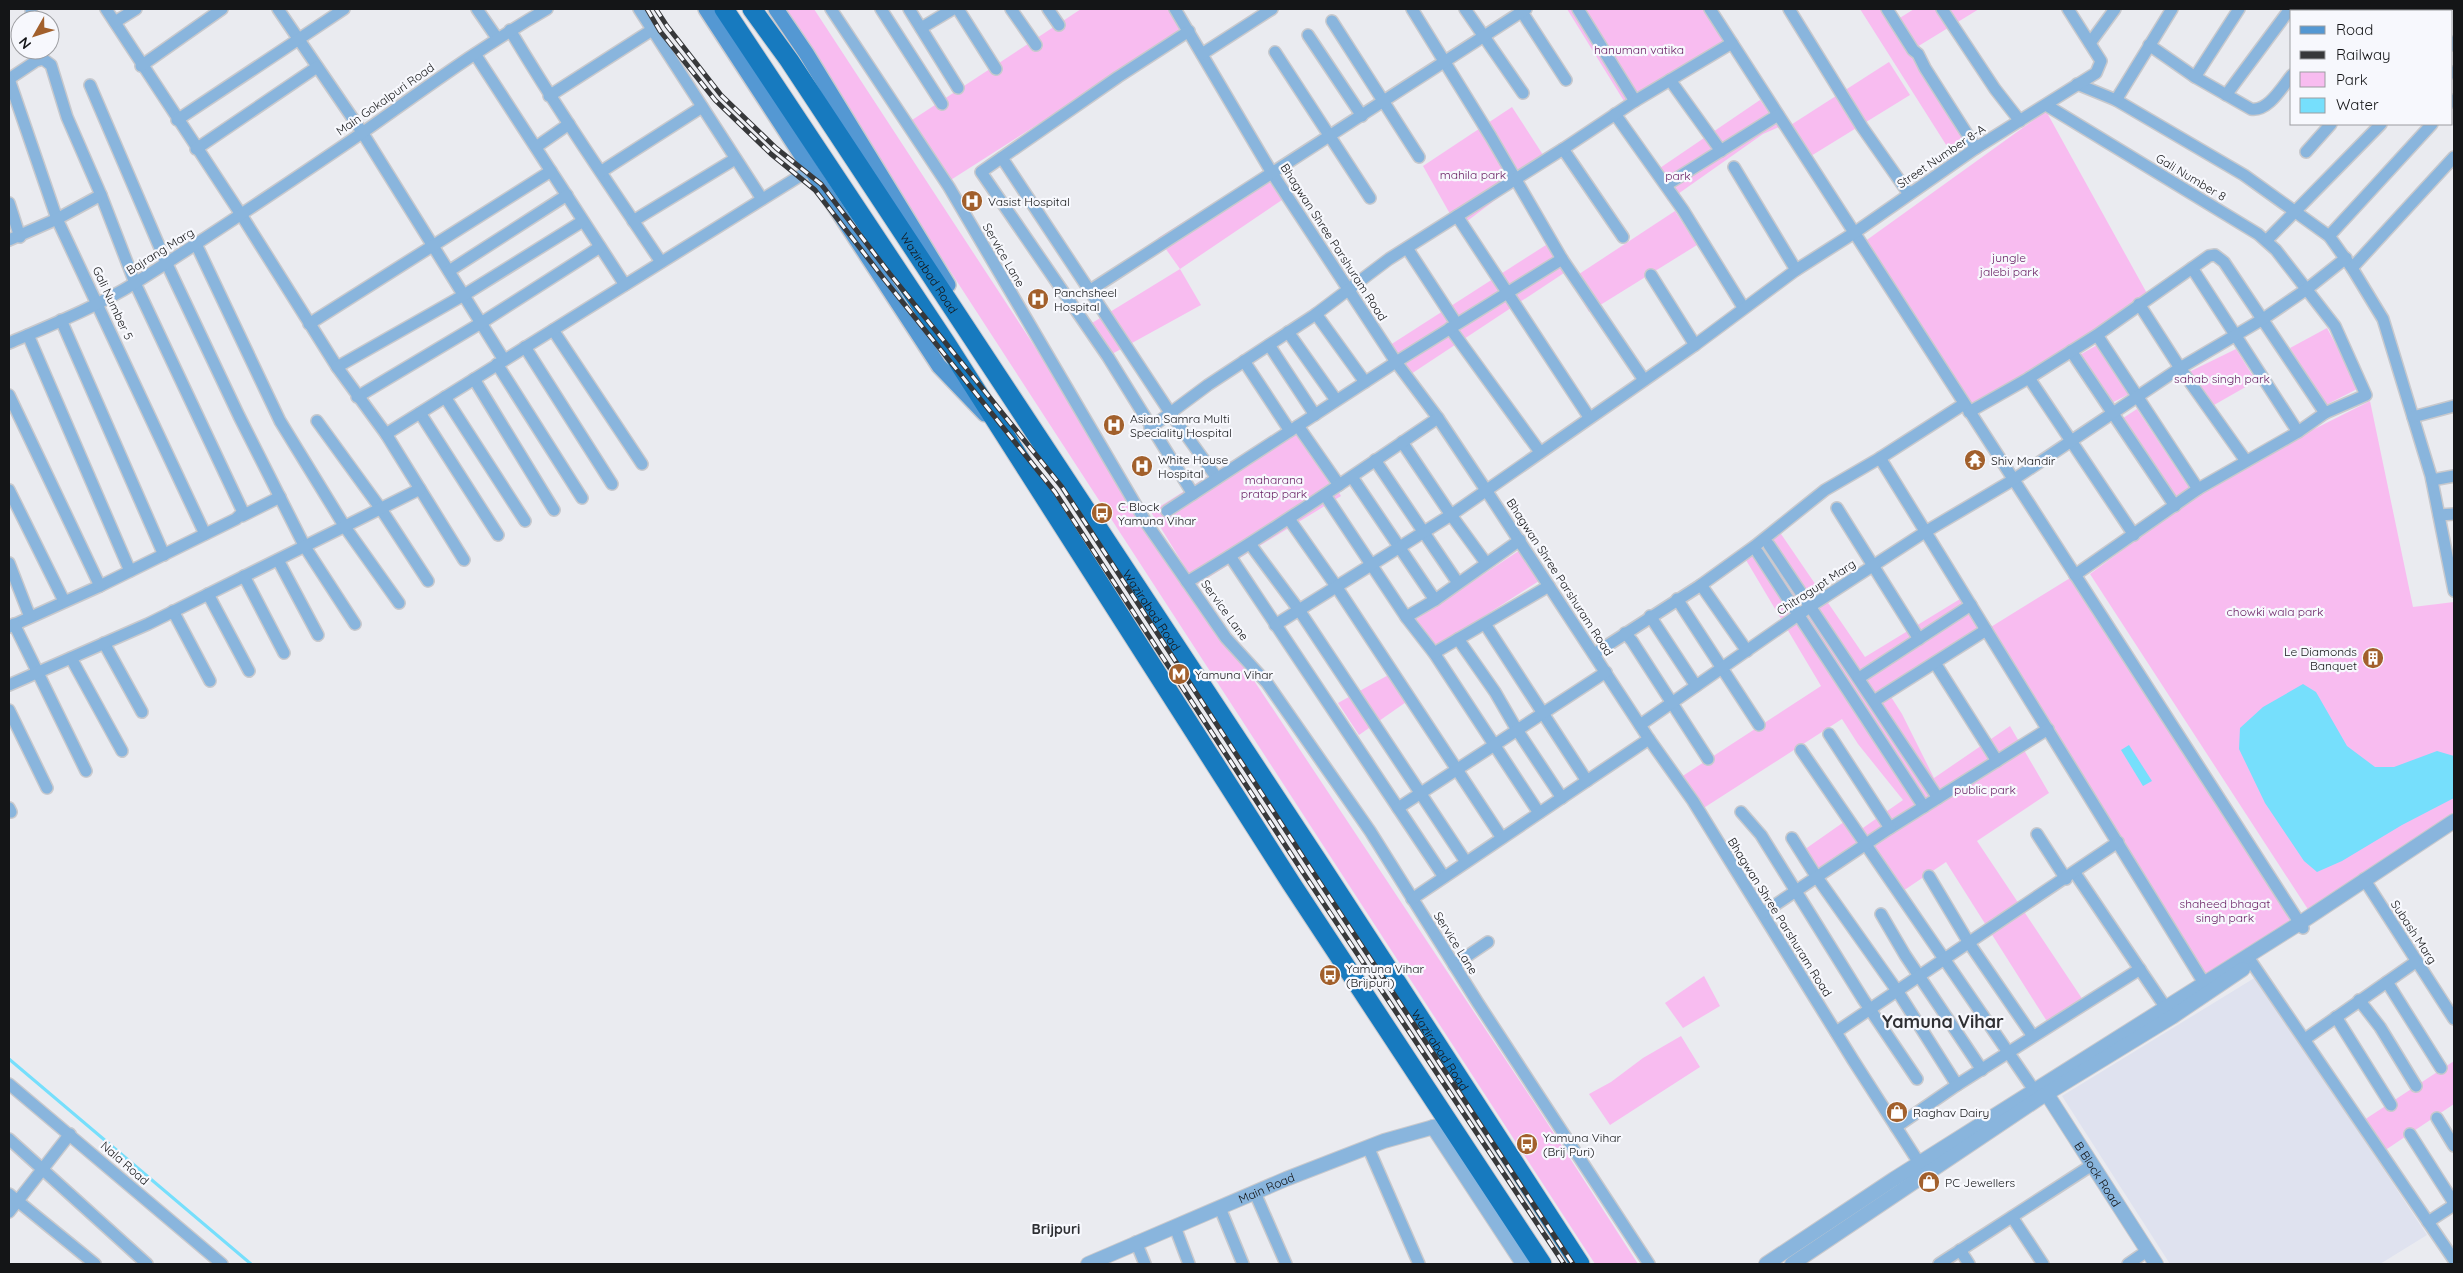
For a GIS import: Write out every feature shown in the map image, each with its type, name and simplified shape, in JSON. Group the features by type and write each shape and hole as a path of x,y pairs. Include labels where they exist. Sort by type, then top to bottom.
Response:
{"highway":[{"name":"Wazirabad Road","path":"724,9 946,343 1286,875 1440,1125 1542,1264"},
{"name":"Wazirabad Road","path":"752,9 789,60 1320,863 1496,1138 1580,1264"}],"main road":[{"path":"706,9 940,366 1006,438"},
{"path":"776,9 806,52 992,358 1025,418"}],"street":[{"path":"106,9 141,66 242,216 337,367 357,397 386,434 464,560"},
{"path":"115,22 136,9"},
{"path":"141,66 222,9"},
{"path":"278,9 362,132 464,295 501,362 582,498"},
{"path":"177,120 344,9"},
{"path":"477,9 497,38"},
{"name":"Main Gokalpuri Road","path":"242,216 497,38 547,9"},
{"path":"639,9 762,199"},
{"name":"Service Lane","path":"831,9 949,187 1147,524 1226,638 1267,683 1370,831 1454,965 1649,1264"},
{"path":"881,9 942,104"},
{"path":"909,9 958,88"},
{"path":"921,28 953,9"},
{"path":"958,9 996,69"},
{"path":"1011,9 1036,45"},
{"path":"1048,9 1058,25"},
{"name":"Bhagwan Shree Parshuram Road","path":"1175,9 1272,173 1396,362 1438,418 1520,540 1649,739 1693,801 1923,1169"},
{"path":"1202,54 1253,14 1272,9"},
{"path":"1412,9 1446,62 1562,259 1644,380"},
{"path":"1465,9 1523,93"},
{"path":"1578,9 1635,101"},
{"path":"1710,9 2302,926"},
{"path":"1887,9 1913,50 1918,54 1976,148"},
{"path":"1942,9 1995,89 2020,121"},
{"path":"2071,11 2090,43 2115,9"},
{"path":"2116,100 2172,9"},
{"path":"2195,77 2239,9"},
{"path":"2226,95 2290,9"},
{"path":"1089,290 1383,103 1522,10 1566,80"},
{"path":"1792,10 1862,127 1909,194"},
{"path":"1332,21 1419,157"},
{"path":"510,30 549,96 602,171 661,262"},
{"path":"549,96 652,30"},
{"path":"1189,31 1118,77 981,172 1108,357 1150,428 1193,494"},
{"path":"1308,35 1362,116"},
{"path":"1150,428 1269,344 1316,314 1407,248 1635,101 1732,43"},
{"name":"Street Number 8-A","path":"1275,625 1450,515 1695,345 1743,307 1796,270 1854,233 1976,148 2046,105 2100,68 2101,62 2090,43"},
{"path":"2149,45 2195,77 2226,95 2258,110 2265,107 2290,77"},
{"path":"1275,52 1370,198"},
{"path":"475,54 625,285"},
{"path":"9,79 30,60"},
{"path":"44,60 51,66 67,117 101,195 135,283 242,507 242,516"},
{"path":"196,149 318,67"},
{"name":"Gali Number 5","path":"9,79 57,219 98,302 205,534"},
{"path":"1670,80 1721,151"},
{"path":"2077,84 2116,100 2244,175 2329,236 2349,263 2383,319 2432,480 2454,591"},
{"path":"90,85 166,262 280,497 305,546 355,624"},
{"name":"Gali Number 8","path":"2046,105 2267,240 2335,326 2366,395 2325,413"},
{"path":"602,171 702,107"},
{"path":"1615,114 1666,185 1743,307"},
{"path":"1666,185 1778,115"},
{"path":"536,147 569,124"},
{"path":"2306,152 2330,125"},
{"path":"2267,240 2380,125"},
{"path":"2329,236 2431,125"},
{"path":"1563,149 1623,238"},
{"name":"Chitragupt Marg","path":"1640,725 1798,614 1925,532 2013,480 2138,395 2236,336 2349,263 2454,157"},
{"path":"1002,158 1171,414 1217,478"},
{"path":"634,221 735,159"},
{"path":"1734,167 1796,270"},
{"path":"386,434 811,169"},
{"path":"309,324 551,171"},
{"path":"9,203 14,238 57,219 101,195"},
{"path":"449,271 567,195"},
{"name":"Bajrang Marg","path":"9,343 61,320 135,283 242,216"},
{"path":"1457,216 1589,417"},
{"path":"337,367 464,295 583,220"},
{"path":"196,244 280,421 345,527 399,603"},
{"path":"357,397 481,323 600,247"},
{"path":"1407,248 1453,326 1540,452"},
{"path":"1594,654 1755,546 1825,490 1967,408 2029,378 2097,335 2210,256 2220,257 2325,413 2298,432 2198,489 2075,575"},
{"path":"1167,511 1336,400 1562,259"},
{"path":"2192,268 2298,432"},
{"path":"1651,275 1695,345"},
{"path":"2139,304 2180,368 2246,460"},
{"path":"1316,314 1365,382"},
{"path":"61,320 164,555"},
{"path":"553,330 642,464"},
{"path":"1288,332 1336,400"},
{"path":"28,335 130,571"},
{"path":"2097,335 2198,489"},
{"path":"1269,344 1315,415"},
{"path":"526,347 612,484"},
{"path":"2071,351 2175,506"},
{"path":"1244,362 1339,485"},
{"path":"2029,378 2134,535"},
{"path":"474,379 554,510"},
{"path":"9,395 100,586"},
{"path":"445,397 525,521"},
{"path":"2413,417 2454,406"},
{"path":"420,413 498,535"},
{"path":"1187,582 1289,519 1438,418"},
{"path":"317,421 381,509 428,581"},
{"path":"1402,442 1450,515 1486,563"},
{"path":"1880,458 2207,988"},
{"path":"1375,460 1458,582"},
{"path":"2432,480 2454,476"},
{"path":"1352,477 1435,600"},
{"path":"9,490 64,601"},
{"path":"9,685 173,611 420,490"},
{"path":"1325,495 1406,617 1434,653 1493,746 1539,813"},
{"path":"86,771 11,626 100,586 280,497"},
{"path":"1838,508 1919,639"},
{"path":"2439,515 2454,514"},
{"path":"1289,519 1336,586 1502,838"},
{"path":"1406,617 1435,600 1520,540"},
{"path":"1250,544 1298,610 1466,862"},
{"path":"1769,545 1938,798"},
{"path":"1758,553 1924,807"},
{"path":"1230,556 1444,877"},
{"path":"278,560 318,635"},
{"path":"9,563 30,617"},
{"path":"244,576 284,653"},
{"path":"1701,584 1747,651"},
{"path":"1434,653 1549,586"},
{"path":"208,594 249,672"},
{"path":"1677,600 1759,725"},
{"path":"1859,678 1971,605"},
{"path":"173,611 210,681"},
{"path":"1650,616 1696,686"},
{"path":"1484,624 1544,712 1587,781"},
{"path":"1874,701 1986,630"},
{"path":"1625,633 1632,640 1708,760"},
{"path":"1458,639 1495,692 1517,730 1562,798"},
{"path":"104,643 142,712"},
{"path":"71,658 122,750"},
{"path":"1935,662 1997,760"},
{"path":"1398,808 1606,672"},
{"path":"9,710 47,788"},
{"path":"1763,914 1816,876 2048,729"},
{"path":"1829,734 1890,828"},
{"path":"1412,898 1649,739"},
{"path":"1801,750 2009,1054 2041,1090"},
{"path":"1741,812 1761,834 1794,892 1917,1079"},
{"path":"1792,1264 1818,1247 1923,1169 2166,1008 2252,963 2454,820"},
{"path":"2365,882 2454,828"},
{"path":"2037,834 2140,969 2166,1008"},
{"path":"1792,838 1816,876 1898,992 1957,1085"},
{"path":"1836,1032 2118,842"},
{"path":"1928,876 1969,943 2030,1032"},
{"name":"Subash Marg","path":"2365,882 2454,1019"},
{"path":"1881,914 1982,1070"},
{"path":"2041,1090 2207,988 2302,926"},
{"path":"1454,965 1488,942"},
{"path":"2305,1039 2417,961"},
{"path":"2252,963 2454,1260"},
{"path":"1896,1127 1957,1085 2009,1054 2140,969"},
{"path":"2387,982 2441,1068"},
{"path":"2359,1000 2380,1027 2416,1086"},
{"path":"2336,1017 2391,1105"},
{"name":"Nala Road","path":"9,1084 70,1134 219,1264"},
{"name":"B Block Road","path":"2041,1090 2156,1264"},
{"path":"2437,1118 2454,1146"},
{"path":"1440,1125 1522,1264"},
{"name":"Main Road","path":"1088,1264 1104,1261 1136,1242 1368,1147 1440,1125"},
{"path":"9,1212 13,1198 42,1168 70,1134"},
{"path":"2410,1134 2454,1204 2428,1222"},
{"path":"9,1139 147,1264"},
{"path":"1368,1147 1419,1264"},
{"path":"1939,1264 2092,1165"},
{"path":"1766,1264 1810,1235 1923,1169"},
{"path":"1255,1193 1286,1264"},
{"path":"13,1198 95,1264"},
{"path":"1220,1208 1243,1264"},
{"path":"2012,1217 2043,1264"},
{"path":"1175,1227 1189,1264"},
{"path":"1810,1235 1818,1247"},
{"path":"1136,1242 1145,1264"},
{"path":"1960,1250 1968,1264"},
{"path":"2128,1264 2147,1251"}],"shaded area":[{"path":"2256,977 2427,1235 2380,1264 2170,1264 2062,1096"}],"green space":[{"path":"780,9 814,9 1182,572 1535,1104 1638,1264 1595,1264"},
{"path":"1081,9 1175,9 1188,28 946,183 906,124"},
{"name":"hanuman vatika","path":"1567,9 1705,9 1724,42 1627,106"},
{"path":"1860,9 1885,9 1895,21 1914,9 1979,9 1912,50 1970,138 1950,151"},
{"path":"1889,62 1910,95 1806,159 1786,128"},
{"name":"park","path":"1760,100 1779,127 1763,134 1668,201 1654,172"},
{"name":"mahila park","path":"1512,107 1547,161 1458,228 1423,166"},
{"name":"jungle jalebi park","path":"2046,111 2149,297 2136,299 2080,343 1970,404 1864,242"},
{"path":"1263,172 1282,200 1180,269 1158,238"},
{"path":"1675,211 1697,245 1589,312 1570,280"},
{"path":"1546,245 1564,273 1405,378 1387,347"},
{"path":"1180,269 1201,305 1112,354 1092,323"},
{"path":"2327,328 2359,388 2326,405 2290,348"},
{"path":"2097,345 2129,394 2108,405 2078,356"},
{"name":"sahab singh park","path":"2236,349 2256,381 2214,405 2189,372"},
{"name":"chowki wala park","path":"2370,401 2413,607 2454,602 2454,819 2309,911 2090,574 2227,473"},
{"path":"2137,409 2190,489 2172,500 2120,420"},
{"name":"maharana pratap park","path":"1297,420 1341,496 1196,585 1151,512"},
{"name":"public park","path":"1777,528 1865,657 1965,596 1986,630 1886,689 1902,714 1934,778 2010,726 2049,793 1977,841 2083,1000 2048,1023 1946,862 1900,893 1865,842 1813,872 1801,852 1851,817 1860,830 1903,800 1858,744 1842,719 1699,811 1678,779 1821,686 1743,555"},
{"path":"1520,550 1539,581 1433,649 1412,622"},
{"name":"shaheed bhagat singh park","path":"2075,575 2302,928 2211,991 1986,630"},
{"path":"1392,673 1409,700 1359,735 1338,703"},
{"path":"1704,976 1720,1006 1683,1028 1665,1003"},
{"path":"1681,1036 1700,1067 1610,1125 1589,1094 1611,1082 1643,1058"},
{"path":"2454,1061 2454,1104 2381,1153 2361,1122"}],"water":[{"path":"2303,684 2316,692 2347,746 2375,767 2394,767 2437,751 2454,756 2454,798 2402,825 2342,861 2317,872 2304,861 2265,803 2239,749 2240,728 2263,707"},
{"path":"2129,745 2152,781 2143,786 2121,750"}],"waterway":[{"path":"9,1059 251,1264"}],"railway":[{"path":"647,9 660,31 715,100 771,154 815,190 1055,492 1302,871 1564,1264"},
{"path":"656,9 721,95 776,148 821,184 890,274 1062,487 1309,866 1573,1264"}],"place":[{"name":"Vasist Hospital","path":"972,201"},
{"name":"Panchsheel Hospital","path":"1038,299"},
{"name":"Asian Samra Multi Speciality Hospital","path":"1114,425"},
{"name":"Shiv Mandir","path":"1975,460"},
{"name":"White House Hospital","path":"1142,466"},
{"name":"C Block Yamuna Vihar","path":"1102,513"},
{"name":"Le Diamonds Banquet","path":"2373,658"},
{"name":"Yamuna Vihar","path":"1179,674"},
{"name":"Yamuna Vihar (Brijpuri)","path":"1330,975"},
{"name":"Raghav Dairy","path":"1897,1112"},
{"name":"Yamuna Vihar (Brij Puri)","path":"1527,1144"},
{"name":"PC Jewellers","path":"1929,1182"}],"district":[{"name":"Yamuna Vihar","path":"1943,1021"},
{"name":"Brijpuri","path":"1056,1229"}]}
